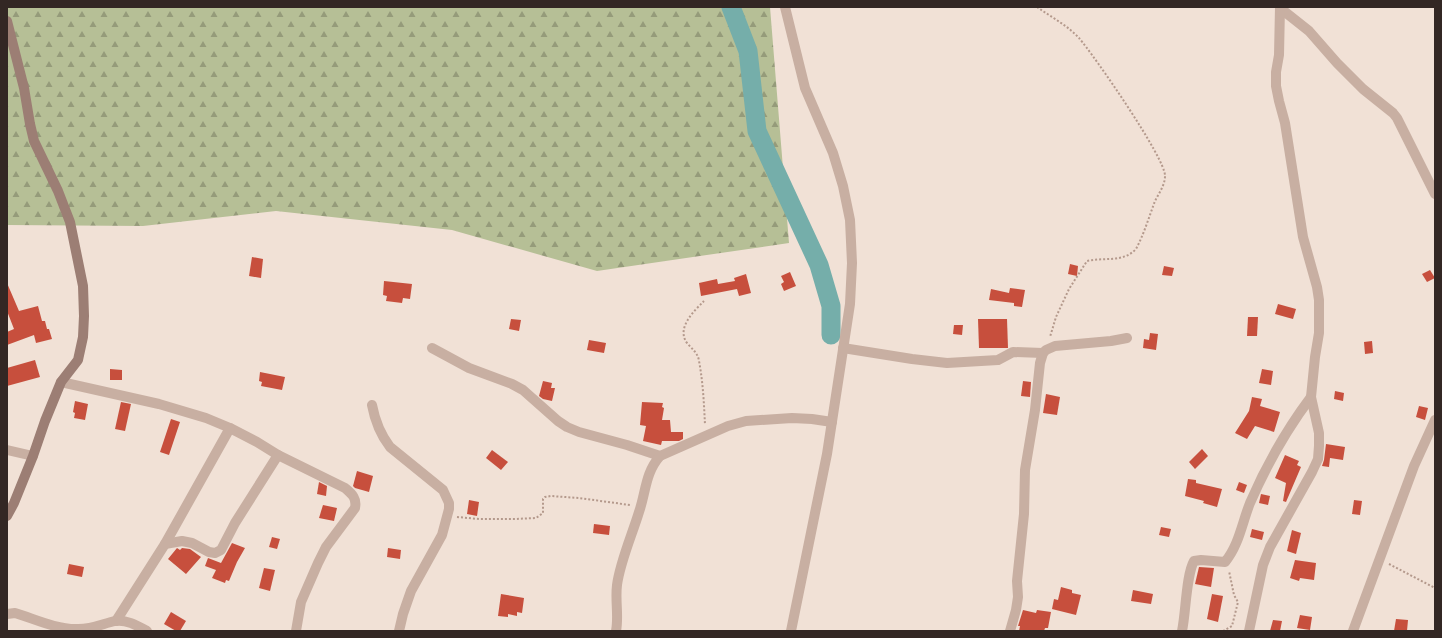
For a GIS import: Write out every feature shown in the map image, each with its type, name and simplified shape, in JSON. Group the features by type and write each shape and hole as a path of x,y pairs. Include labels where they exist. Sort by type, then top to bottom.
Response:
{"street":[{"path":"785,7 805,88 836,164 843,186 850,220 852,264 850,304 832,422 791,631"},
{"path":"1280,7 1309,31 1363,89 1393,113 1397,118 1435,194"},
{"path":"1248,631 1263,565 1270,548 1312,472 1318,459 1319,446 1319,432 1312,397 1315,357 1319,333 1319,300 1317,287 1303,237 1285,123 1276,86 1276,72 1279,55 1280,7"},
{"path":"7,21 22,80 34,141 58,190 69,217 78,256 82,286 84,323 83,337 78,360 61,382 33,456 14,503 7,516"},
{"path":"843,348 947,363 998,360 1013,352 1044,351 1055,346 1111,341 1127,338"},
{"path":"432,348 468,368 512,384 523,390 558,421 568,427 579,432 660,456"},
{"path":"1010,631 1018,597 1017,581 1024,514 1025,470 1035,410 1040,363 1044,351"},
{"path":"61,382 159,404 206,418 230,428 278,455 345,488 353,494 356,503 352,513 326,548 300,602 296,631"},
{"path":"1182,631 1190,567 1194,561 1201,560 1225,562 1234,548 1250,503 1272,460 1290,426 1312,397"},
{"path":"372,405 378,430 390,447 443,490 449,503 448,516 439,543 421,572 406,603 399,631"},
{"path":"616,631 616,599 618,583 641,507 648,474 653,463 660,456 728,426 746,421 792,418 832,422"},
{"path":"1353,631 1414,466 1435,420"},
{"path":"116,621 165,544 230,428"},
{"path":"7,450 33,456"},
{"path":"165,544 182,541 192,543 209,552 221,550 235,523 278,455"},
{"path":"7,614 15,613 52,625 76,630 116,621 134,624 147,631"}],"path":[{"path":"1037,7 1064,25 1078,37 1091,54 1136,120 1162,164 1165,175 1162,190 1156,199 1136,249 1131,255 1122,258 1093,260 1084,265 1069,289 1056,317 1044,351"},
{"path":"704,301 688,319 684,332 686,340 695,351 699,361 705,436"},
{"path":"448,516 479,519 536,518 543,513 543,499 548,496 580,498 641,507"},
{"path":"1380,559 1435,588"},
{"path":"1223,631 1230,629 1232,626 1238,602 1234,595 1231,578 1225,562"}],"green space":[{"path":"7,7 770,7 789,243 597,271 452,230 276,211 143,226 7,225"}],"building":[{"path":"252,257 263,259 261,278 249,276"},
{"path":"1070,264 1078,266 1077,276 1068,274"},
{"path":"1164,266 1174,268 1172,276 1162,275"},
{"path":"1430,270 1435,278 1427,282 1422,274"},
{"path":"790,272 796,286 784,291 781,284 784,282 781,276"},
{"path":"746,274 751,293 739,296 737,289 701,296 699,283 717,279 718,284 735,281 734,278"},
{"path":"384,281 412,284 410,299 403,298 402,303 386,301 387,296 383,295"},
{"path":"7,283 19,311 38,306 42,321 45,321 52,339 36,343 34,335 7,345 7,332 14,329 7,311"},
{"path":"1010,288 1025,290 1022,307 1014,306 1014,303 989,300 991,289 1009,293"},
{"path":"1278,304 1296,309 1293,319 1275,314"},
{"path":"1248,317 1258,317 1257,336 1247,336"},
{"path":"511,319 521,320 519,331 509,329"},
{"path":"978,319 1007,319 1008,348 979,348"},
{"path":"954,325 963,325 962,335 953,334"},
{"path":"1150,333 1158,334 1156,350 1143,348 1144,339 1149,340"},
{"path":"589,340 606,343 604,353 587,350"},
{"path":"1372,341 1373,353 1365,354 1364,342"},
{"path":"35,360 40,377 7,386 7,368"},
{"path":"110,369 122,370 122,380 110,380"},
{"path":"1262,369 1273,371 1271,385 1259,383"},
{"path":"260,372 285,377 282,390 261,386 262,382 259,381"},
{"path":"543,381 552,383 551,388 555,388 552,401 543,399 539,396"},
{"path":"1023,381 1031,382 1030,397 1021,396"},
{"path":"1335,391 1344,393 1343,401 1334,399"},
{"path":"1046,394 1060,397 1057,415 1043,413"},
{"path":"1252,397 1262,399 1260,406 1280,412 1274,432 1255,426 1247,439 1235,433 1249,411"},
{"path":"75,401 88,404 85,420 74,418 75,413 73,412"},
{"path":"121,402 131,404 125,431 115,429"},
{"path":"642,402 663,403 662,407 664,408 662,420 670,420 671,432 683,432 683,439 679,441 662,441 661,445 643,441 646,426 640,425"},
{"path":"1419,406 1428,408 1425,420 1416,417"},
{"path":"171,419 180,422 169,455 160,452"},
{"path":"1326,444 1345,447 1343,460 1330,458 1329,467 1322,466"},
{"path":"1202,449 1208,456 1195,469 1189,462"},
{"path":"492,450 508,462 501,470 486,458"},
{"path":"1285,455 1299,461 1297,465 1301,467 1286,502 1283,501 1286,483 1275,478"},
{"path":"357,471 373,476 369,492 353,486"},
{"path":"1188,479 1196,480 1196,483 1222,489 1217,507 1203,503 1204,501 1185,496"},
{"path":"319,482 327,486 326,496 317,494"},
{"path":"1239,482 1247,485 1244,493 1236,490"},
{"path":"1261,494 1270,496 1268,505 1259,503"},
{"path":"469,500 479,502 477,516 467,514"},
{"path":"1354,500 1362,501 1360,515 1352,514"},
{"path":"323,505 337,508 334,521 319,518"},
{"path":"594,524 610,526 609,535 593,533"},
{"path":"1161,527 1171,529 1169,537 1159,535"},
{"path":"1252,529 1264,532 1262,540 1250,537"},
{"path":"1292,530 1301,533 1296,554 1287,551"},
{"path":"272,537 280,539 277,549 269,547"},
{"path":"232,543 245,548 229,581 226,580 225,583 212,578 216,570 205,566 208,558 221,563"},
{"path":"177,548 180,550 182,548 190,549 201,557 186,574 168,559"},
{"path":"388,548 401,550 400,559 387,557"},
{"path":"1295,560 1316,563 1314,580 1300,578 1299,581 1290,578"},
{"path":"69,564 84,567 82,577 67,574"},
{"path":"1199,567 1214,568 1211,587 1195,584"},
{"path":"264,568 275,570 270,591 259,588"},
{"path":"1061,587 1072,590 1072,593 1081,595 1076,615 1052,609 1054,599 1058,600"},
{"path":"1133,590 1153,594 1151,604 1131,601"},
{"path":"501,594 524,598 522,613 517,612 517,616 508,614 508,617 498,616"},
{"path":"1212,594 1223,596 1218,622 1207,619"},
{"path":"1023,610 1036,613 1037,610 1051,612 1048,628 1045,628 1044,631 1019,631 1020,626 1018,626"},
{"path":"171,612 186,621 180,631 176,631 164,624"},
{"path":"1300,615 1312,617 1310,630 1297,628"},
{"path":"1396,619 1408,620 1407,631 1394,631"},
{"path":"1273,620 1282,621 1280,631 1270,631"}],"waterway":[{"path":"731,7 748,51 757,131 819,265 831,306 831,335"}]}
